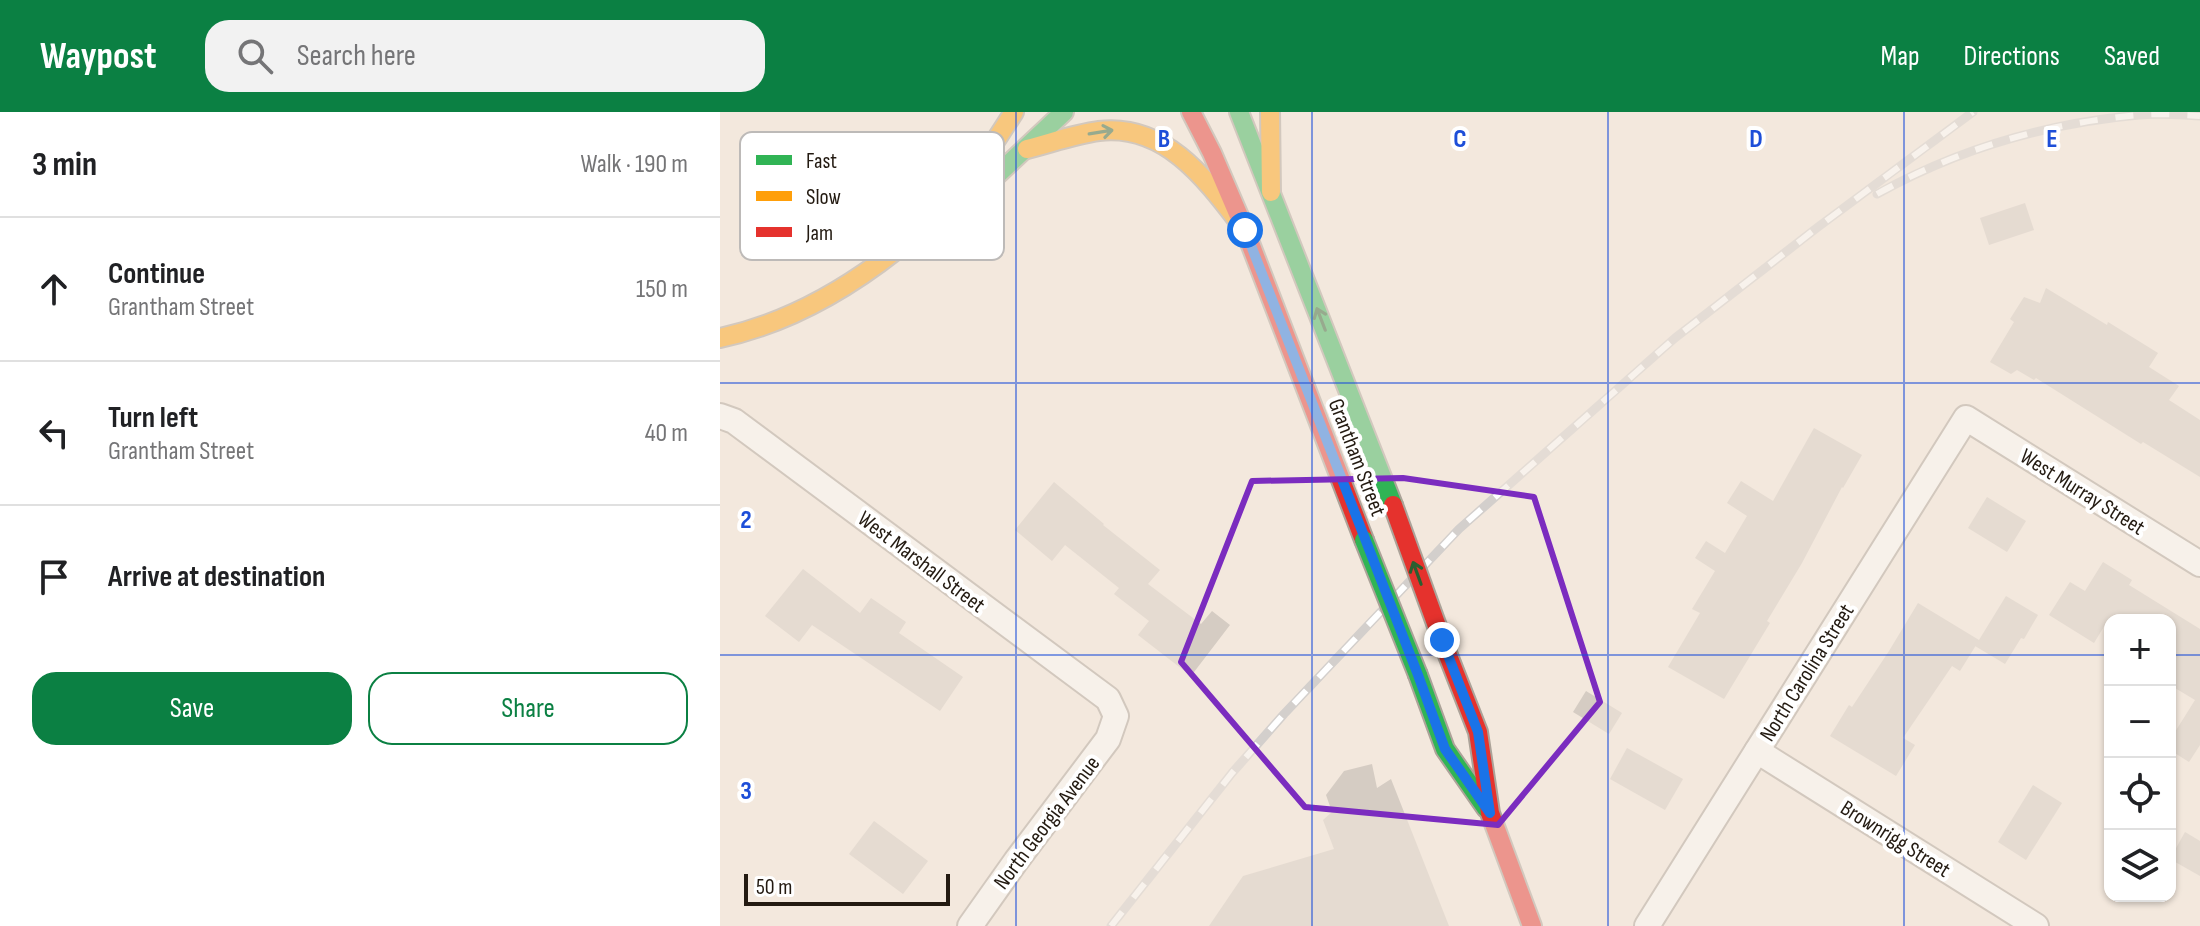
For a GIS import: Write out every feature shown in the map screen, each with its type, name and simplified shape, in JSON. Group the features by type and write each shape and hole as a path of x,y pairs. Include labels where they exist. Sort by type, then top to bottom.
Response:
{"main road":[{"path":"1001,132 1014,112"},
{"path":"1004,169 1064,112"},
{"name":"Grantham Street","path":"1191,112 1245,230 1445,749 1490,813"},
{"name":"Grantham Street","path":"1239,112 1478,732 1490,813 1532,926"},
{"path":"1270,112 1271,192"},
{"path":"1025,150 1112,129 1153,139 1177,152 1202,175 1245,230"},
{"path":"720,338 748,332 797,313 845,286 881,260"}],"street":[{"name":"West Marshall Street","path":"720,416 734,421 1108,699 1116,716"},
{"name":"West Murray Street","path":"1966,418 2200,564"},
{"name":"North Carolina Street","path":"1647,926 1966,418"},
{"name":"North Georgia Avenue","path":"970,926 1108,739 1116,716"},
{"name":"Brownrigg Street","path":"1757,751 2036,926"}],"highlighted area":[{"path":"1403,478 1534,497 1600,702 1498,825 1305,807 1181,662 1252,481"}],"building":[{"path":"2025,203 2034,230 1989,245 1980,218"},
{"path":"2046,288 2158,353 2149,367 2179,386 2169,400 2200,420 2200,477 2036,378 2034,380 2017,370 2011,374 1990,362 2014,322 2010,319 2024,297 2040,303"},
{"path":"1814,428 1862,455 1767,621 1770,623 1724,699 1668,667 1700,613 1692,609 1715,571 1695,558 1706,541 1725,553 1747,516 1727,503 1741,481 1773,501"},
{"path":"1054,482 1160,570 1148,584 1201,624 1212,611 1230,625 1191,676 1138,635 1149,621 1114,594 1119,588 1065,545 1052,561 1015,530"},
{"path":"1987,497 2026,521 2007,552 1968,528"},
{"path":"2103,562 2132,580 2129,585 2176,614 2104,614 2104,627 2094,643 2049,615 2070,582 2085,591"},
{"path":"803,569 860,613 871,598 906,622 899,633 963,677 940,711 812,625 799,642 765,616"},
{"path":"2006,596 2038,615 2005,664 1975,646 1960,671 1952,666 1903,738 1915,745 1896,776 1830,736 1918,603 1979,640"},
{"path":"2176,614 2200,629 2200,745 2189,762 2176,754 2176,730 2195,700 2176,689"},
{"path":"1586,691 1622,713 1609,734 1573,712"},
{"path":"1627,748 1683,779 1665,810 1610,779"},
{"path":"1372,764 1377,788 1391,779 1449,926 1209,926 1243,876 1334,849 1323,820 1332,812 1326,795 1344,771"},
{"path":"2033,785 2062,803 2026,860 1998,842"},
{"path":"874,821 928,861 903,894 849,854"},
{"path":"2185,832 2200,841 2200,876 2176,862 2176,848"}],"railway":[{"path":"1111,926 1232,773 1459,529 1675,338 1973,112"},
{"path":"1877,194 1971,151 2037,132 2139,115 2200,116"}],"traffic: fast":[{"path":"1004,168 1064,112"},
{"path":"1239,112 1393,505"},
{"path":"1364,540 1418,675"},
{"path":"1418,675 1445,749 1486,808"}],"traffic: slow":[{"path":"1001,132 1014,112"},
{"path":"1270,112 1271,192"},
{"path":"1027,149 1099,131 1123,131 1145,136 1165,146 1200,175 1245,230"},
{"path":"720,338 791,315 835,292 882,260"}],"traffic: jam":[{"path":"1191,112 1245,230 1364,540"},
{"path":"1393,505 1442,640"},
{"path":"1442,640 1478,732 1490,813 1532,926"}],"route":[{"path":"1245,230 1445,749 1490,813 1478,732 1442,640"}]}
